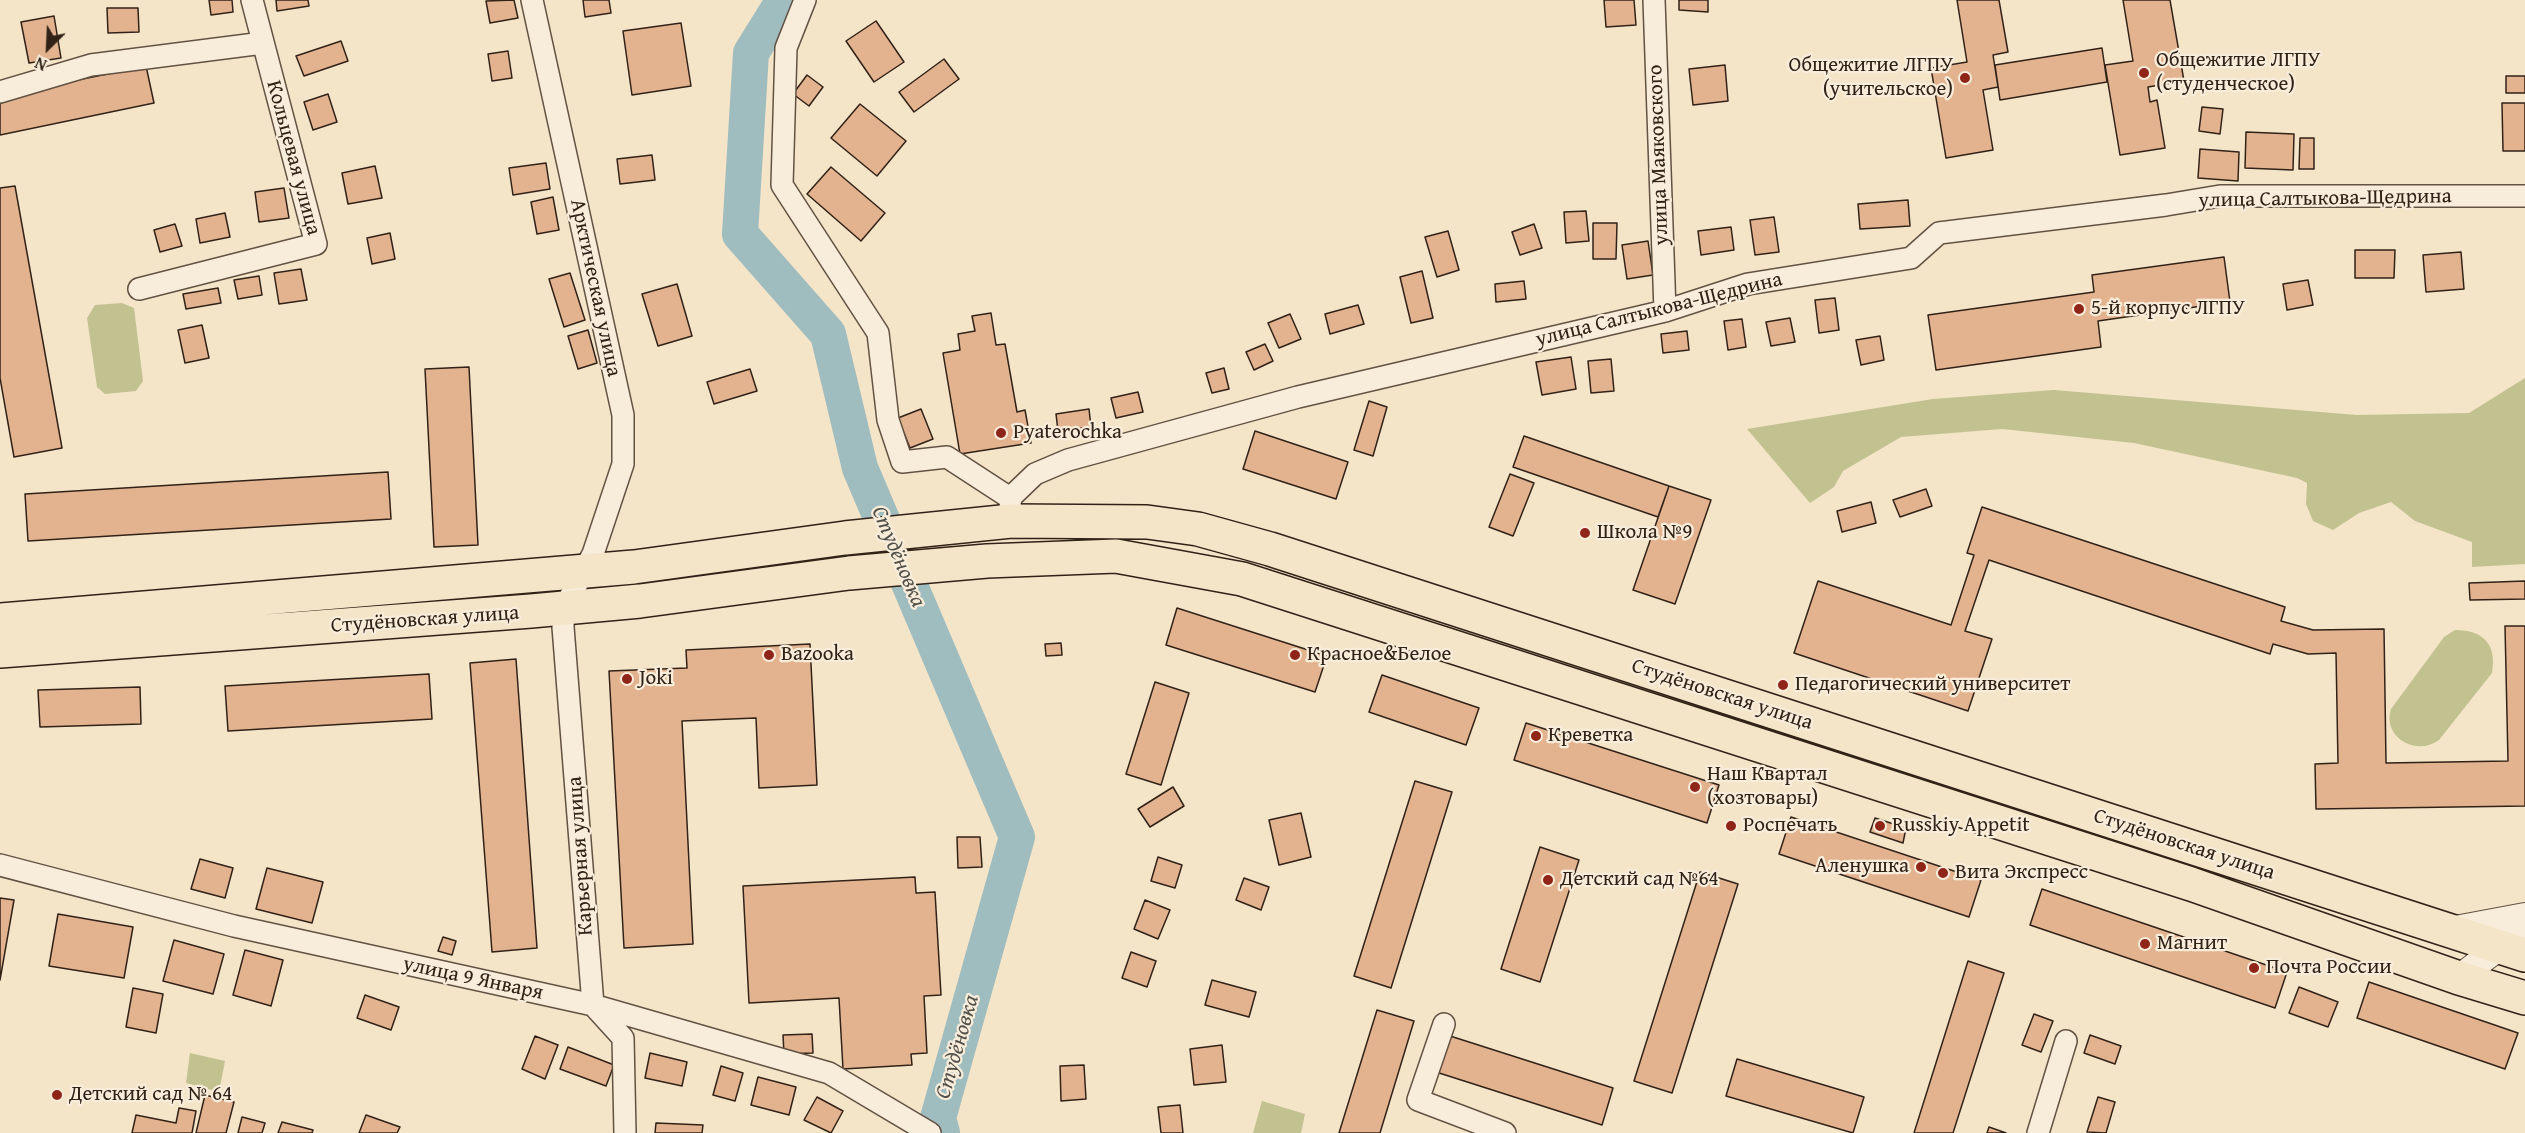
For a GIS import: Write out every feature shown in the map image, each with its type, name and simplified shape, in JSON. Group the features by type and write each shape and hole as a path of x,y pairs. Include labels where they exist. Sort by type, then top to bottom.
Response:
{"main road":[{"name":"Студёновская улица","path":"0,620 634,567 1001,514 1147,522 1198,529 1250,543 2512,951"},
{"name":"Студёновская улица","path":"0,651 564,608 640,601 849,573 987,561 1116,556 1242,579 2191,884 2322,932 2525,998"},
{"path":"634,567 617,582 619,592 640,601"},
{"path":"527,576 546,591 548,600 531,611"}],"street":[{"name":"Кольцевая улица","path":"139,289 316,244 252,0"},
{"name":"Арктическая улица","path":"532,0 623,415 623,464 593,554 582,571"},
{"path":"805,0 786,48 782,185 878,333 888,420 902,462 947,457 1001,514"},
{"name":"улица Маяковского","path":"1654,0 1665,311"},
{"path":"0,93 91,65 262,43"},
{"name":"улица Салтыкова-Щедрина","path":"1001,514 1035,474 1068,460 1298,397 1665,311 1748,284 1911,258 1939,233 2155,207 2220,196 2525,196"},
{"path":"564,608 582,571"},
{"name":"Карьерная улица","path":"564,608 593,1005"},
{"name":"улица 9 Января","path":"0,865 234,926 593,1005 829,1073 929,1132"},
{"path":"2450,930 2525,916"},
{"path":"2458,978 2512,951 2525,927"},
{"path":"593,1005 623,1038 625,1133"},
{"path":"1444,1024 1418,1100 1505,1133"},
{"path":"2038,1133 2066,1041"}],"green space":[{"path":"122,303 134,308 143,381 136,391 105,394 97,387 87,318 95,305"},
{"path":"2525,378 2525,564 2472,567 2472,542 2415,521 2391,502 2359,513 2333,530 2313,521 2306,504 2307,483 2297,478 2134,443 2002,429 1901,437 1843,471 1834,487 1810,503 1747,429 1933,399 2054,390 2357,415 2469,413"},
{"path":"2455,630 2474,633 2486,641 2492,654 2492,673 2439,740 2430,745 2411,745 2396,736 2391,728 2391,709 2444,637"},
{"path":"190,1053 225,1061 219,1092 186,1083"},
{"path":"1262,1101 1305,1114 1301,1133 1253,1133"}],"building":[{"path":"209,0 232,0 233,12 211,15"},
{"path":"276,0 308,0 309,6 277,11"},
{"path":"514,0 518,18 490,23 486,1"},
{"path":"583,0 609,0 611,13 585,17"},
{"path":"1604,0 1634,0 1636,25 1606,27"},
{"path":"1679,0 1708,0 1708,12 1679,10"},
{"name":"Общежитие ЛГПУ (учительское)","path":"1957,0 1999,0 2008,52 1993,55 1998,87 1983,90 1993,150 1946,158 1931,68 1967,62"},
{"name":"Общежитие ЛГПУ (студенческое)","path":"2123,0 2170,0 2184,81 2148,87 2150,102 2157,100 2165,148 2120,155 2105,65 2133,61"},
{"path":"107,8 138,8 139,32 108,33"},
{"path":"54,16 61,58 29,63 21,22"},
{"path":"876,21 904,62 874,82 846,41"},
{"path":"681,23 691,86 632,95 623,31"},
{"path":"341,41 348,61 304,76 296,56"},
{"path":"2102,48 2107,82 2000,100 1995,65"},
{"path":"508,51 512,78 492,81 488,54"},
{"path":"944,59 959,79 914,112 899,92"},
{"path":"1725,65 1728,101 1693,105 1689,69"},
{"path":"146,66 154,103 0,135 0,96"},
{"path":"807,75 823,87 809,106 793,94"},
{"path":"2506,76 2525,76 2525,93 2506,93"},
{"path":"328,94 337,122 313,130 304,102"},
{"path":"2502,103 2525,103 2525,151 2503,151"},
{"path":"860,104 906,141 877,176 831,138"},
{"path":"2202,107 2223,109 2220,134 2199,131"},
{"path":"2246,132 2294,134 2293,170 2245,168"},
{"path":"2300,138 2314,138 2314,169 2299,169"},
{"path":"2200,149 2239,152 2238,181 2198,178"},
{"path":"652,155 655,180 620,184 617,159"},
{"path":"546,163 550,189 513,195 509,168"},
{"path":"375,166 382,198 348,204 342,173"},
{"path":"831,167 885,213 861,241 807,194"},
{"path":"15,186 62,448 14,457 0,378 0,188"},
{"path":"284,188 289,218 259,222 255,192"},
{"path":"553,197 559,230 537,234 531,202"},
{"path":"1908,200 1910,226 1860,229 1858,204"},
{"path":"1586,211 1589,241 1566,243 1564,212"},
{"path":"225,213 230,237 200,243 196,219"},
{"path":"1774,217 1779,252 1755,255 1750,220"},
{"path":"1593,223 1617,223 1616,259 1593,259"},
{"path":"175,224 182,246 160,252 154,230"},
{"path":"1534,224 1542,248 1520,255 1512,232"},
{"path":"1731,227 1734,250 1701,255 1698,231"},
{"path":"1448,231 1459,270 1437,277 1425,237"},
{"path":"390,233 395,259 372,264 367,238"},
{"path":"1648,241 1653,275 1627,279 1622,245"},
{"path":"2355,250 2395,250 2394,278 2355,278"},
{"path":"2461,252 2464,289 2426,292 2423,255"},
{"name":"5-й корпус ЛГПУ","path":"2224,257 2230,302 2098,321 2101,347 1936,370 1928,315 2094,292 2092,275"},
{"path":"301,269 307,300 279,304 274,273"},
{"path":"1422,271 1433,318 1411,323 1400,277"},
{"path":"570,273 585,320 564,327 549,279"},
{"path":"259,276 262,295 238,299 234,280"},
{"path":"2308,280 2313,305 2287,310 2283,284"},
{"path":"1524,281 1526,299 1496,302 1495,284"},
{"path":"677,284 692,336 658,346 642,294"},
{"path":"218,288 221,303 186,309 183,294"},
{"path":"1835,298 1839,330 1819,333 1815,300"},
{"path":"1358,305 1364,324 1330,334 1325,314"},
{"path":"991,313 996,345 1005,344 1017,412 1025,410 1031,443 960,454 943,353 960,350 958,334 975,331 972,316"},
{"path":"1290,314 1301,339 1279,348 1268,323"},
{"path":"1790,318 1795,342 1771,346 1766,322"},
{"path":"1742,319 1746,347 1728,350 1724,321"},
{"path":"202,325 209,358 185,363 178,330"},
{"path":"588,330 597,363 578,369 568,336"},
{"path":"1687,331 1689,350 1663,353 1661,334"},
{"path":"1880,336 1884,360 1861,365 1856,340"},
{"path":"1265,344 1273,361 1254,370 1246,352"},
{"path":"1571,357 1576,389 1542,395 1536,362"},
{"path":"1611,359 1614,391 1591,393 1588,361"},
{"path":"469,367 478,545 434,547 425,369"},
{"path":"1224,368 1229,389 1212,393 1206,373"},
{"path":"750,369 757,391 714,404 707,382"},
{"path":"1138,392 1143,412 1116,418 1111,398"},
{"path":"1369,401 1387,407 1373,456 1354,450"},
{"path":"921,409 933,439 910,448 898,418"},
{"path":"1089,409 1091,427 1058,431 1056,414"},
{"path":"1255,431 1348,462 1336,499 1243,469"},
{"path":"1524,436 1669,486 1658,517 1513,467"},
{"path":"388,472 391,519 28,541 25,494"},
{"path":"1510,474 1534,483 1513,536 1489,527"},
{"path":"1669,486 1711,500 1675,604 1633,590"},
{"path":"1926,489 1932,506 1900,517 1893,500"},
{"path":"1871,502 1876,523 1842,532 1837,511"},
{"path":"1982,507 2285,607 2281,621 2313,630 2384,629 2386,763 2508,761 2505,626 2525,626 2525,806 2316,809 2315,764 2338,763 2336,653 2308,654 2273,644 2270,654 1989,560 1965,631 1992,639 1968,711 1794,653 1818,581 1951,625 1974,555 1967,553"},
{"path":"2525,581 2525,599 2470,600 2469,583"},
{"path":"1177,608 1327,656 1315,692 1166,645"},
{"path":"1061,643 1062,655 1046,656 1045,644"},
{"path":"810,644 817,785 759,788 756,718 682,721 693,944 624,948 609,671 687,668 686,650"},
{"path":"516,659 537,948 492,952 470,663"},
{"path":"429,674 432,719 228,731 225,686"},
{"path":"1382,675 1479,708 1466,745 1369,712"},
{"path":"1155,682 1189,693 1161,785 1126,774"},
{"path":"140,687 141,724 40,727 38,690"},
{"path":"1526,723 1719,785 1707,823 1514,760"},
{"path":"1415,781 1452,792 1391,988 1354,976"},
{"path":"1173,787 1184,806 1150,827 1138,809"},
{"path":"1301,813 1311,857 1279,865 1269,820"},
{"path":"1791,817 1981,880 1969,917 1779,854"},
{"path":"1875,818 1906,828 1903,843 1870,832"},
{"path":"957,837 980,837 982,867 958,868"},
{"path":"1540,847 1579,860 1540,982 1501,969"},
{"path":"1158,857 1182,865 1175,888 1151,881"},
{"path":"200,859 233,868 225,898 191,889"},
{"path":"267,868 323,882 312,923 256,909"},
{"path":"1700,872 1738,884 1672,1093 1634,1081"},
{"path":"915,877 916,893 935,892 941,995 924,996 927,1053 911,1054 912,1065 843,1069 839,998 749,1003 743,886"},
{"path":"1244,878 1269,887 1261,910 1236,900"},
{"name":"Магнит","path":"2042,889 2287,972 2275,1008 2030,925"},
{"path":"0,898 14,900 0,980"},
{"path":"1145,900 1170,910 1158,939 1134,929"},
{"path":"58,914 133,927 124,978 49,966"},
{"path":"443,937 456,941 452,955 438,951"},
{"path":"174,940 224,954 213,994 163,981"},
{"path":"245,950 283,960 271,1006 233,995"},
{"path":"1131,952 1156,961 1147,987 1122,978"},
{"path":"1968,961 2004,973 1953,1133 1914,1133"},
{"path":"1212,980 1256,992 1249,1017 1205,1005"},
{"path":"2369,982 2518,1033 2505,1069 2357,1018"},
{"path":"2299,987 2338,1002 2328,1027 2289,1013"},
{"path":"133,988 163,994 156,1033 126,1027"},
{"path":"365,995 399,1007 391,1030 357,1018"},
{"path":"1377,1010 1414,1021 1380,1133 1339,1133"},
{"path":"2034,1014 2053,1021 2041,1052 2022,1045"},
{"path":"812,1034 813,1053 784,1054 783,1035"},
{"path":"1447,1035 1613,1088 1602,1125 1436,1072"},
{"path":"2090,1035 2121,1046 2115,1064 2084,1053"},
{"path":"535,1036 558,1045 545,1079 522,1069"},
{"path":"1222,1045 1226,1082 1194,1085 1190,1049"},
{"path":"568,1047 614,1065 606,1086 560,1069"},
{"path":"650,1053 687,1062 682,1086 645,1078"},
{"path":"1737,1059 1864,1097 1853,1133 1726,1096"},
{"path":"1084,1065 1086,1099 1061,1101 1060,1066"},
{"path":"721,1066 743,1073 735,1101 713,1095"},
{"path":"758,1077 796,1087 789,1115 751,1105"},
{"path":"205,1095 234,1102 226,1133 196,1133"},
{"path":"817,1097 843,1111 831,1133 804,1120"},
{"path":"2098,1097 2115,1102 2106,1133 2087,1132"},
{"path":"1180,1105 1183,1133 1161,1133 1158,1107"},
{"path":"179,1108 196,1111 192,1133 132,1133 136,1115 176,1123"},
{"path":"366,1115 400,1127 397,1133 359,1133"},
{"path":"242,1117 265,1123 262,1133 238,1133"},
{"path":"282,1122 313,1130 312,1133 278,1133"},
{"path":"656,1123 703,1125 702,1133 655,1133"},
{"path":"1989,1127 2006,1133 1987,1133"}],"waterway":[{"name":"Студёновка","path":"784,0 751,53 740,234 828,334 860,468 1017,837 938,1118 942,1133"}],"place":[{"name":"Общежитие ЛГПУ (студенческое)","path":"2144,73"},
{"name":"Общежитие ЛГПУ (учительское)","path":"1965,78"},
{"name":"5-й корпус ЛГПУ","path":"2079,309"},
{"name":"Pyaterochka","path":"1001,433"},
{"name":"Школа №9","path":"1585,533"},
{"name":"Bazooka","path":"769,655"},
{"name":"Красное&Белое","path":"1295,655"},
{"name":"Joki","path":"627,679"},
{"name":"Педагогический университет","path":"1783,685"},
{"name":"Креветка","path":"1536,736"},
{"name":"Наш Квартал (хозтовары)","path":"1695,787"},
{"name":"Роспечать","path":"1731,826"},
{"name":"Russkiy Appetit","path":"1880,826"},
{"name":"Аленушка","path":"1921,867"},
{"name":"Вита Экспресс","path":"1943,873"},
{"name":"Детский сад №64","path":"1548,880"},
{"name":"Магнит","path":"2145,944"},
{"name":"Почта России","path":"2254,968"},
{"name":"Детский сад № 64","path":"57,1095"}]}
